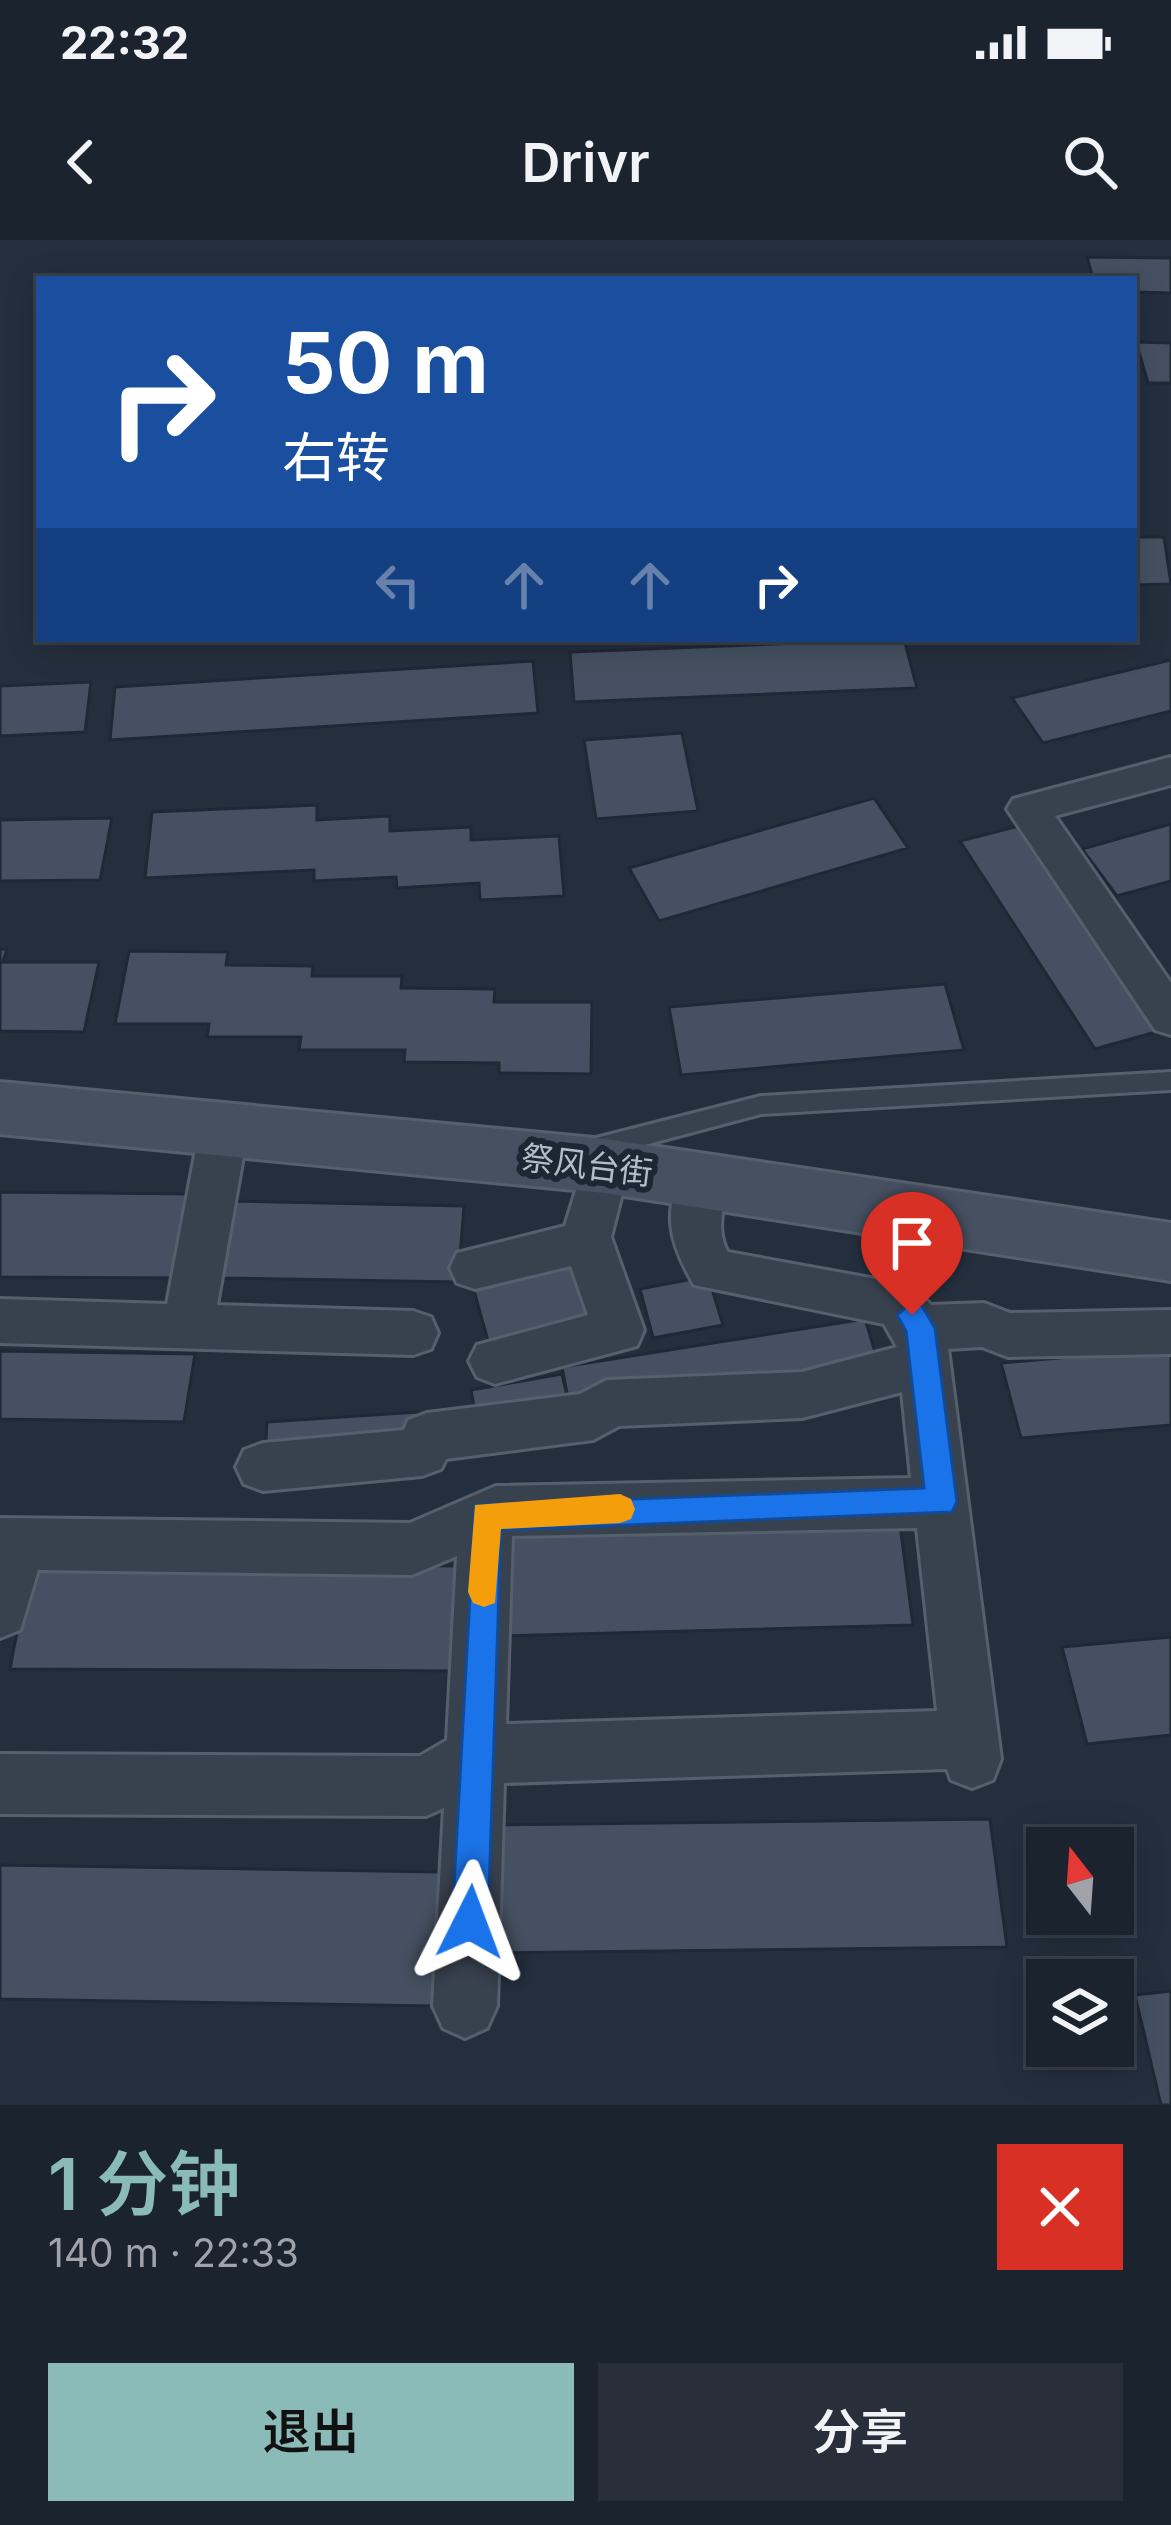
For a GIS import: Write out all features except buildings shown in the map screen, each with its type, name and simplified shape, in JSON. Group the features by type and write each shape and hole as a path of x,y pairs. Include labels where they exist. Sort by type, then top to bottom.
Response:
{"main road":[{"name":"祭风台街","path":"0,1108 577,1163 1171,1252"}],"street":[{"path":"1171,771 1028,809 1171,1018"},
{"path":"188,1327 224,1128"},
{"path":"495,1361 619,1330 587,1240 577,1163"},
{"path":"0,1784 426,1786 480,1754 971,1749 922,1346 898,1305 712,1270 694,1240 702,1180"},
{"path":"475,1268 587,1240"},
{"path":"0,1321 413,1333"},
{"path":"263,1467 422,1452 427,1437 593,1416 607,1403 802,1395 984,1325 1008,1335 1171,1332"},
{"path":"0,1611 9,1544 412,1549 486,1516 941,1502"},
{"path":"465,2006 480,1754 486,1516"}],"lane":[{"path":"577,1163 761,1106 1171,1081"}],"slow traffic":[{"path":"484,1592 486,1516 496,1511 620,1509"}],"route":[{"path":"470,1922 486,1516 496,1511 941,1502 920,1328 912,1315"}]}
